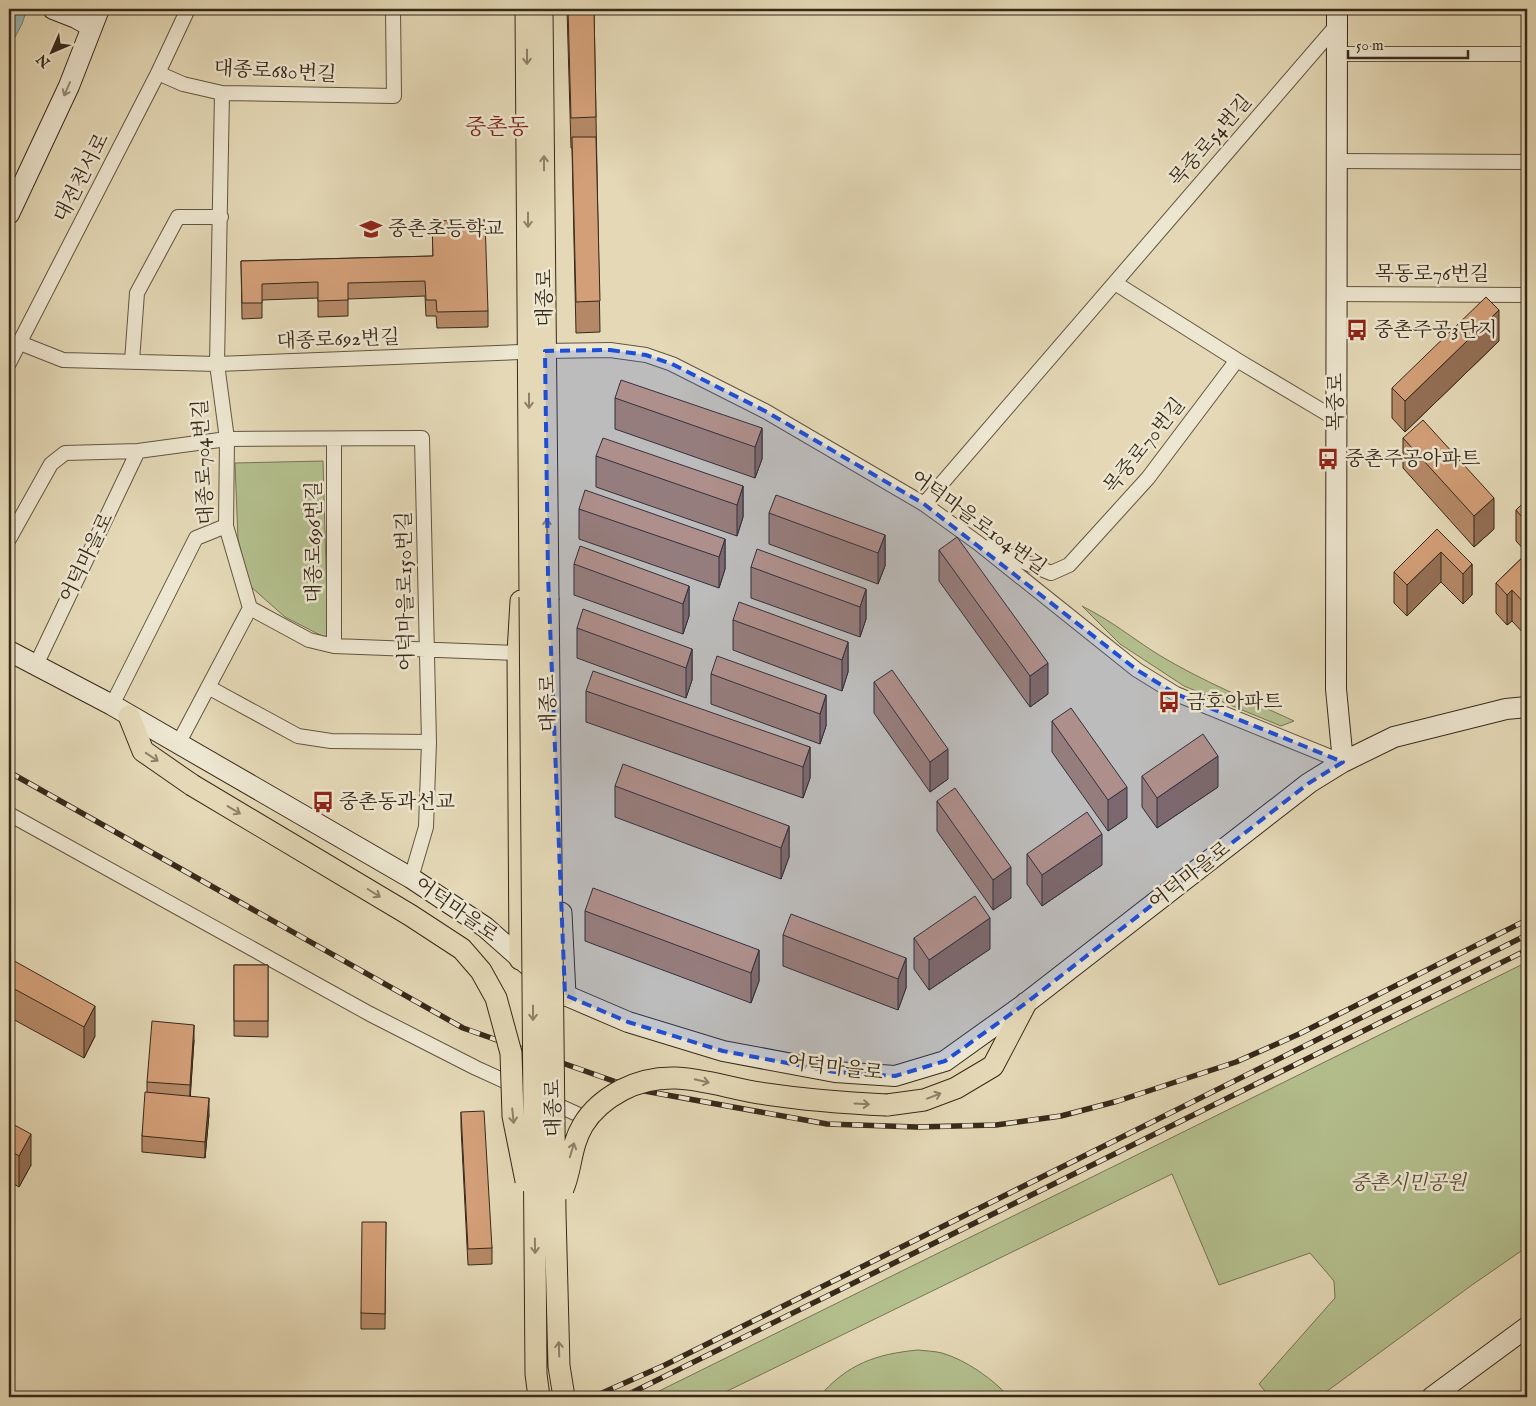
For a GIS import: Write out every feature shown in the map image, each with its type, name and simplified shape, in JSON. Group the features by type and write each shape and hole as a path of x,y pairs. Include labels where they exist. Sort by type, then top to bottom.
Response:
{"main road":[{"path":"53,9 76,18 92,28"},
{"path":"9,214 69,86 99,9"},
{"name":"대종로","path":"526,9 537,352"},
{"name":"대종로","path":"539,1397 536,1374 545,1213 537,352 542,9"},
{"name":"목중로","path":"1337,17 1336,690 1343,762"},
{"path":"520,959 518,653 522,584 539,587 565,995"},
{"name":"어덕마을로","path":"9,651 121,710 411,878 485,927 520,959 565,995 628,1022 723,1051 835,1072 895,1076 945,1060 1026,1003 1309,783 1343,762 1394,737 1506,708 1527,707"},
{"path":"121,710 143,751 192,785 410,915 462,949 481,971 496,998 511,1053 512,1116 522,1164 545,1213"},
{"path":"545,1213 565,1184 572,1148 584,1124 598,1106 616,1093 636,1083 660,1077 692,1079 752,1092 814,1101 887,1105 924,1100 956,1088 993,1066 1026,1003"},
{"name":"대종로","path":"545,1213 559,1366 564,1397"},
{"path":"1432,1397 1527,1327"}],"street":[{"name":"대전천서로","path":"9,363 158,73 188,9"},
{"name":"대종로680번길","path":"158,73 183,84 222,93 394,96 393,9"},
{"name":"목중로54번길","path":"924,504 1115,283 1337,17"},
{"path":"1336,54 1527,54"},
{"name":"대종로704번길","path":"222,93 221,217 216,364 227,439 226,526 250,608"},
{"path":"1336,161 1527,162"},
{"path":"132,361 137,293 178,217 221,217"},
{"path":"1115,283 1336,420"},
{"name":"목동로76번길","path":"1336,294 1527,295"},
{"name":"대종로692번길","path":"20,343 63,360 216,364 537,352"},
{"name":"어덕마을로104번길","path":"537,352 610,350 646,355 672,364 765,412 924,504 978,543 1137,670 1176,694 1343,762"},
{"name":"목중로70번길","path":"978,543 1051,573 1069,565 1148,478 1237,360"},
{"name":"어덕마을로150번길","path":"334,439 422,438 429,742 426,827 411,878"},
{"path":"9,539 51,464 65,453 138,452 227,439 334,439"},
{"name":"대종로696번길","path":"334,439 334,646"},
{"name":"어덕마을로","path":"36,665 138,452"},
{"path":"121,710 196,538 226,526"},
{"path":"178,744 250,608 309,640 334,646 518,653"},
{"path":"208,687 298,736 331,741 429,742"},
{"path":"9,814 370,1014 476,1068 577,1114"}],"highlighted area":[{"path":"610,350 646,355 672,364 765,411 924,504 1137,670 1176,694 1343,762 1309,783 1026,1003 945,1061 895,1076 835,1072 723,1051 628,1022 565,995 548,575 545,351"}],"green space":[{"path":"323,461 328,639 285,617 250,586 238,539 235,463"},
{"path":"1082,606 1175,664 1294,721 1281,726 1184,686 1120,644"},
{"name":"중촌시민공원","path":"1527,962 1527,1247 1319,1397 1270,1397 1259,1384 1335,1298 1334,1281 1310,1253 1219,1285 1172,1174 715,1397 647,1397"},
{"path":"918,1350 942,1353 970,1365 987,1377 1009,1397 819,1397 840,1376 863,1363 889,1354"}],"water":[{"path":"9,9 27,9 22,24 9,48"}],"building":[{"path":"568,9 594,9 596,117 571,118"},
{"path":"572,137 596,137 600,301 576,302"},
{"path":"485,220 488,311 437,312 436,300 426,300 425,281 348,283 348,300 318,301 318,282 262,284 262,303 242,303 241,261 433,256 432,221"},
{"path":"1486,297 1499,310 1405,401 1392,388"},
{"path":"621,380 762,428 755,447 615,398"},
{"path":"1423,420 1494,498 1474,516 1403,438"},
{"path":"603,438 743,486 737,505 596,456"},
{"path":"585,490 725,539 719,557 579,509"},
{"path":"776,495 885,535 878,553 769,513"},
{"path":"1527,499 1527,523 1516,510"},
{"path":"1437,529 1472,564 1463,574 1441,552 1407,585 1394,572"},
{"path":"957,537 1048,663 1030,676 939,550"},
{"path":"580,546 689,586 683,604 574,564"},
{"path":"757,549 866,589 860,607 751,567"},
{"path":"1527,553 1527,606 1512,590 1507,595 1496,583"},
{"path":"739,602 848,642 842,660 733,620"},
{"path":"583,609 692,649 686,668 577,628"},
{"path":"717,656 826,695 820,714 711,674"},
{"path":"892,670 948,749 930,762 874,682"},
{"path":"593,671 810,747 803,767 586,691"},
{"path":"1071,708 1127,787 1108,800 1052,721"},
{"path":"1203,734 1218,756 1157,798 1142,776"},
{"path":"623,764 789,826 781,848 615,786"},
{"path":"955,788 1011,867 993,880 937,801"},
{"path":"1087,812 1102,834 1042,875 1027,854"},
{"path":"593,888 759,950 751,973 585,911"},
{"path":"975,896 990,918 929,960 914,938"},
{"path":"791,914 906,958 898,979 783,935"},
{"path":"9,958 95,1006 84,1027 9,986"},
{"path":"234,965 268,965 268,1021 234,1021"},
{"path":"152,1021 194,1025 190,1085 147,1082"},
{"path":"145,1092 209,1098 205,1142 142,1136"},
{"path":"484,1111 492,1248 468,1249 461,1112"},
{"path":"9,1122 31,1134 19,1156 9,1150"},
{"path":"362,1222 386,1222 385,1314 361,1313"}],"railway":[{"path":"9,772 463,1028 639,1090 827,1124 917,1127 996,1125 1061,1116 1118,1101 1236,1062 1299,1034 1527,920"},
{"path":"593,1397 665,1365 1527,935"},
{"path":"623,1397 1527,950"}],"place":[{"name":"중촌초등학교","path":"371,229"},
{"name":"중촌주공3단지","path":"1357,330"},
{"name":"중촌주공아파트","path":"1328,459"},
{"name":"금호아파트","path":"1169,702"},
{"name":"중촌동과선교","path":"323,802"}],"district":[{"name":"중촌동","path":"497,128"}]}
